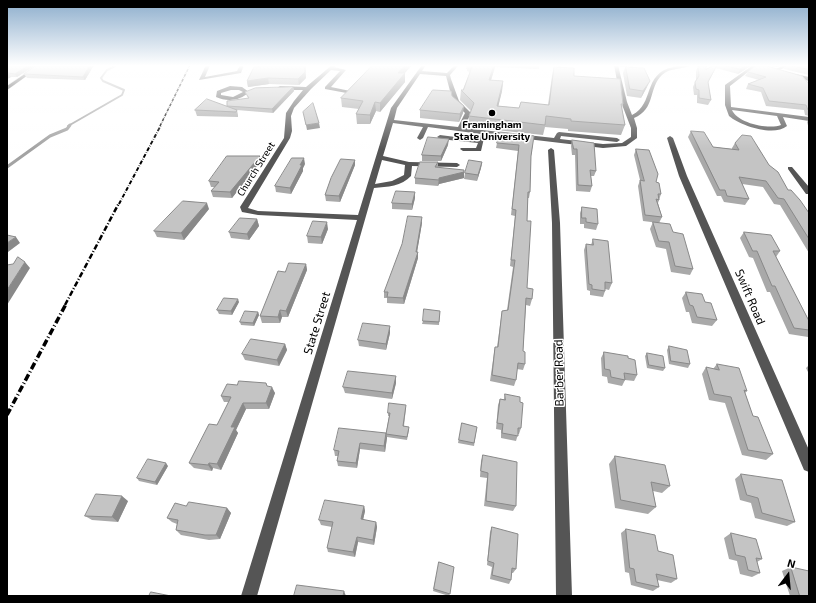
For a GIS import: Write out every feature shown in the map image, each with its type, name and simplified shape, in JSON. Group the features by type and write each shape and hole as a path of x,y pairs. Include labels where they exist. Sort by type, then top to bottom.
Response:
{"street":[{"name":"Church Street","path":"305,93 289,112 290,129 288,138 246,203 245,210 258,213 362,218"},
{"name":"State Street","path":"249,596 372,186 395,104 403,93"},
{"path":"453,93 456,102 468,113 460,130"},
{"path":"390,122 483,133 551,144 611,146 629,143 634,138 635,134 632,117 624,102 622,93"},
{"path":"632,117 639,114 651,93"},
{"path":"728,93 728,108 737,120 770,129 780,129 784,126 779,115"},
{"path":"728,108 809,119"},
{"path":"420,138 426,126"},
{"name":"Barber Road","path":"547,131 551,144 556,223 564,596"},
{"path":"463,149 479,150 483,133"},
{"path":"551,144 558,134 617,140"},
{"path":"440,137 481,142"},
{"name":"Swift Road","path":"670,138 683,176 809,465"},
{"path":"380,157 409,164 457,165"},
{"path":"372,186 387,185 401,181 407,176 409,164"},
{"path":"790,168 809,192"}],"building":[{"path":"246,93 287,93 272,109 227,106 227,101 249,98"},
{"path":"346,93 388,93 380,103 375,102 370,115 356,114 363,101 341,98"},
{"path":"431,93 451,93 452,96 464,106 460,114 420,110"},
{"path":"464,93 500,93 497,106 519,108 521,102 549,105 551,93 622,93 623,104 621,104 625,125 571,121 571,119 546,116 545,125 469,116 474,103"},
{"path":"699,93 710,93 711,100 699,98"},
{"path":"765,93 809,93 809,111 806,105 769,101"},
{"path":"207,99 237,110 236,112 195,110"},
{"path":"313,103 319,123 306,125 303,112"},
{"path":"691,131 704,132 713,147 739,150 735,143 742,135 751,136 769,165 778,172 788,190 791,190 809,213 809,239 784,199 778,198 766,181 739,177 749,199 727,196 725,190 720,190"},
{"path":"500,132 534,136 531,156 530,192 528,192 527,221 531,221 527,288 533,289 532,299 526,298 523,351 525,352 525,364 518,363 516,380 492,375 495,347 498,347 502,311 508,310 515,260 511,260 516,210 512,209 519,145 497,143"},
{"path":"428,137 449,139 441,156 422,155"},
{"path":"572,140 594,143 596,171 590,170 592,186 578,185 577,149 574,149"},
{"path":"636,149 649,150 658,174 656,182 659,183 661,194 658,194 659,200 656,199 662,217 645,215 640,180 644,181"},
{"path":"227,156 260,156 230,192 211,191 219,182 209,181"},
{"path":"292,158 304,158 290,188 275,186"},
{"path":"341,159 355,160 339,196 325,195 331,178"},
{"path":"469,160 482,162 478,175 465,173"},
{"path":"420,162 438,162 435,167 464,170 464,172 439,178 439,180 415,178"},
{"path":"396,191 415,192 412,204 392,203"},
{"path":"183,201 207,203 181,233 154,231"},
{"path":"582,207 597,209 598,224 586,222 586,218 582,218"},
{"path":"408,216 422,217 416,252 418,252 403,298 387,297 388,292 384,292 402,244"},
{"path":"240,218 257,219 247,234 229,232"},
{"path":"313,221 327,222 321,237 307,236"},
{"path":"653,222 670,224 673,232 683,234 693,269 675,266 669,242 659,241"},
{"path":"744,232 771,235 780,251 773,251 809,321 809,330 794,328 775,286 772,286 757,251 753,251"},
{"path":"7,235 16,237 7,243"},
{"path":"593,239 608,241 612,283 605,282 605,291 592,289 592,285 589,284 586,244 593,245"},
{"path":"18,257 25,262 7,290 7,265 13,264"},
{"path":"289,263 306,264 286,311 280,310 278,317 260,316 278,271 285,272"},
{"path":"686,292 702,294 705,302 711,303 717,320 697,317 693,306 690,305"},
{"path":"224,298 238,299 231,311 217,310"},
{"path":"424,309 440,311 439,322 423,321"},
{"path":"245,311 258,312 253,323 240,322"},
{"path":"363,323 390,326 386,344 358,340"},
{"path":"251,339 285,344 277,360 242,354"},
{"path":"669,346 687,350 690,364 671,361"},
{"path":"604,352 628,356 628,358 635,360 637,375 624,373 625,380 611,377 610,370 605,369"},
{"path":"647,353 663,356 665,368 649,365"},
{"path":"717,364 739,368 747,391 744,390 753,416 758,417 773,454 748,450 731,397 714,394 706,367 719,370"},
{"path":"348,371 396,376 392,393 343,387"},
{"path":"239,381 266,383 267,386 272,387 266,403 243,403 231,427 235,427 217,464 209,463 208,465 189,463 209,424 217,425 231,397 221,396 227,384 237,385"},
{"path":"505,394 520,397 520,402 523,403 521,428 518,428 518,436 502,433 503,424 497,423 500,399 505,400"},
{"path":"389,403 406,405 403,426 409,427 407,437 386,434 390,413 388,413"},
{"path":"462,423 477,427 474,443 459,440"},
{"path":"339,428 386,433 384,446 360,443 356,463 337,461 339,451 334,450"},
{"path":"483,455 517,462 516,506 486,501 488,473 481,471"},
{"path":"615,456 665,465 670,486 651,482 656,507 621,500"},
{"path":"148,459 166,463 155,482 137,478"},
{"path":"741,474 782,480 795,522 762,513 758,498 747,495"},
{"path":"96,494 122,496 112,517 85,516"},
{"path":"325,500 364,506 361,519 376,522 373,540 357,537 353,552 327,548 333,522 319,520"},
{"path":"189,502 227,508 216,535 205,535 176,530 178,520 167,518 175,503 186,506"},
{"path":"492,527 518,534 516,569 512,568 511,580 492,575 494,563 488,561"},
{"path":"626,529 655,535 658,551 673,555 677,579 656,574 659,587 636,582 634,569 630,568"},
{"path":"731,533 756,539 762,559 756,558 760,573 748,570 745,557 736,555"},
{"path":"439,562 454,567 450,594 434,589"},
{"path":"791,567 809,571 809,596 800,596"},
{"path":"297,585 344,591 343,596 294,596"},
{"path":"151,592 171,596 149,596"}],"waterway":[{"path":"68,126 122,95 123,93"},
{"path":"7,167 50,136 67,129 70,125"}],"railway":[{"path":"160,126 176,93"},
{"path":"119,204 161,125"},
{"path":"65,305 119,203"},
{"path":"7,415 66,304"}],"place":[{"name":"Framingham State University","path":"492,113"}]}
